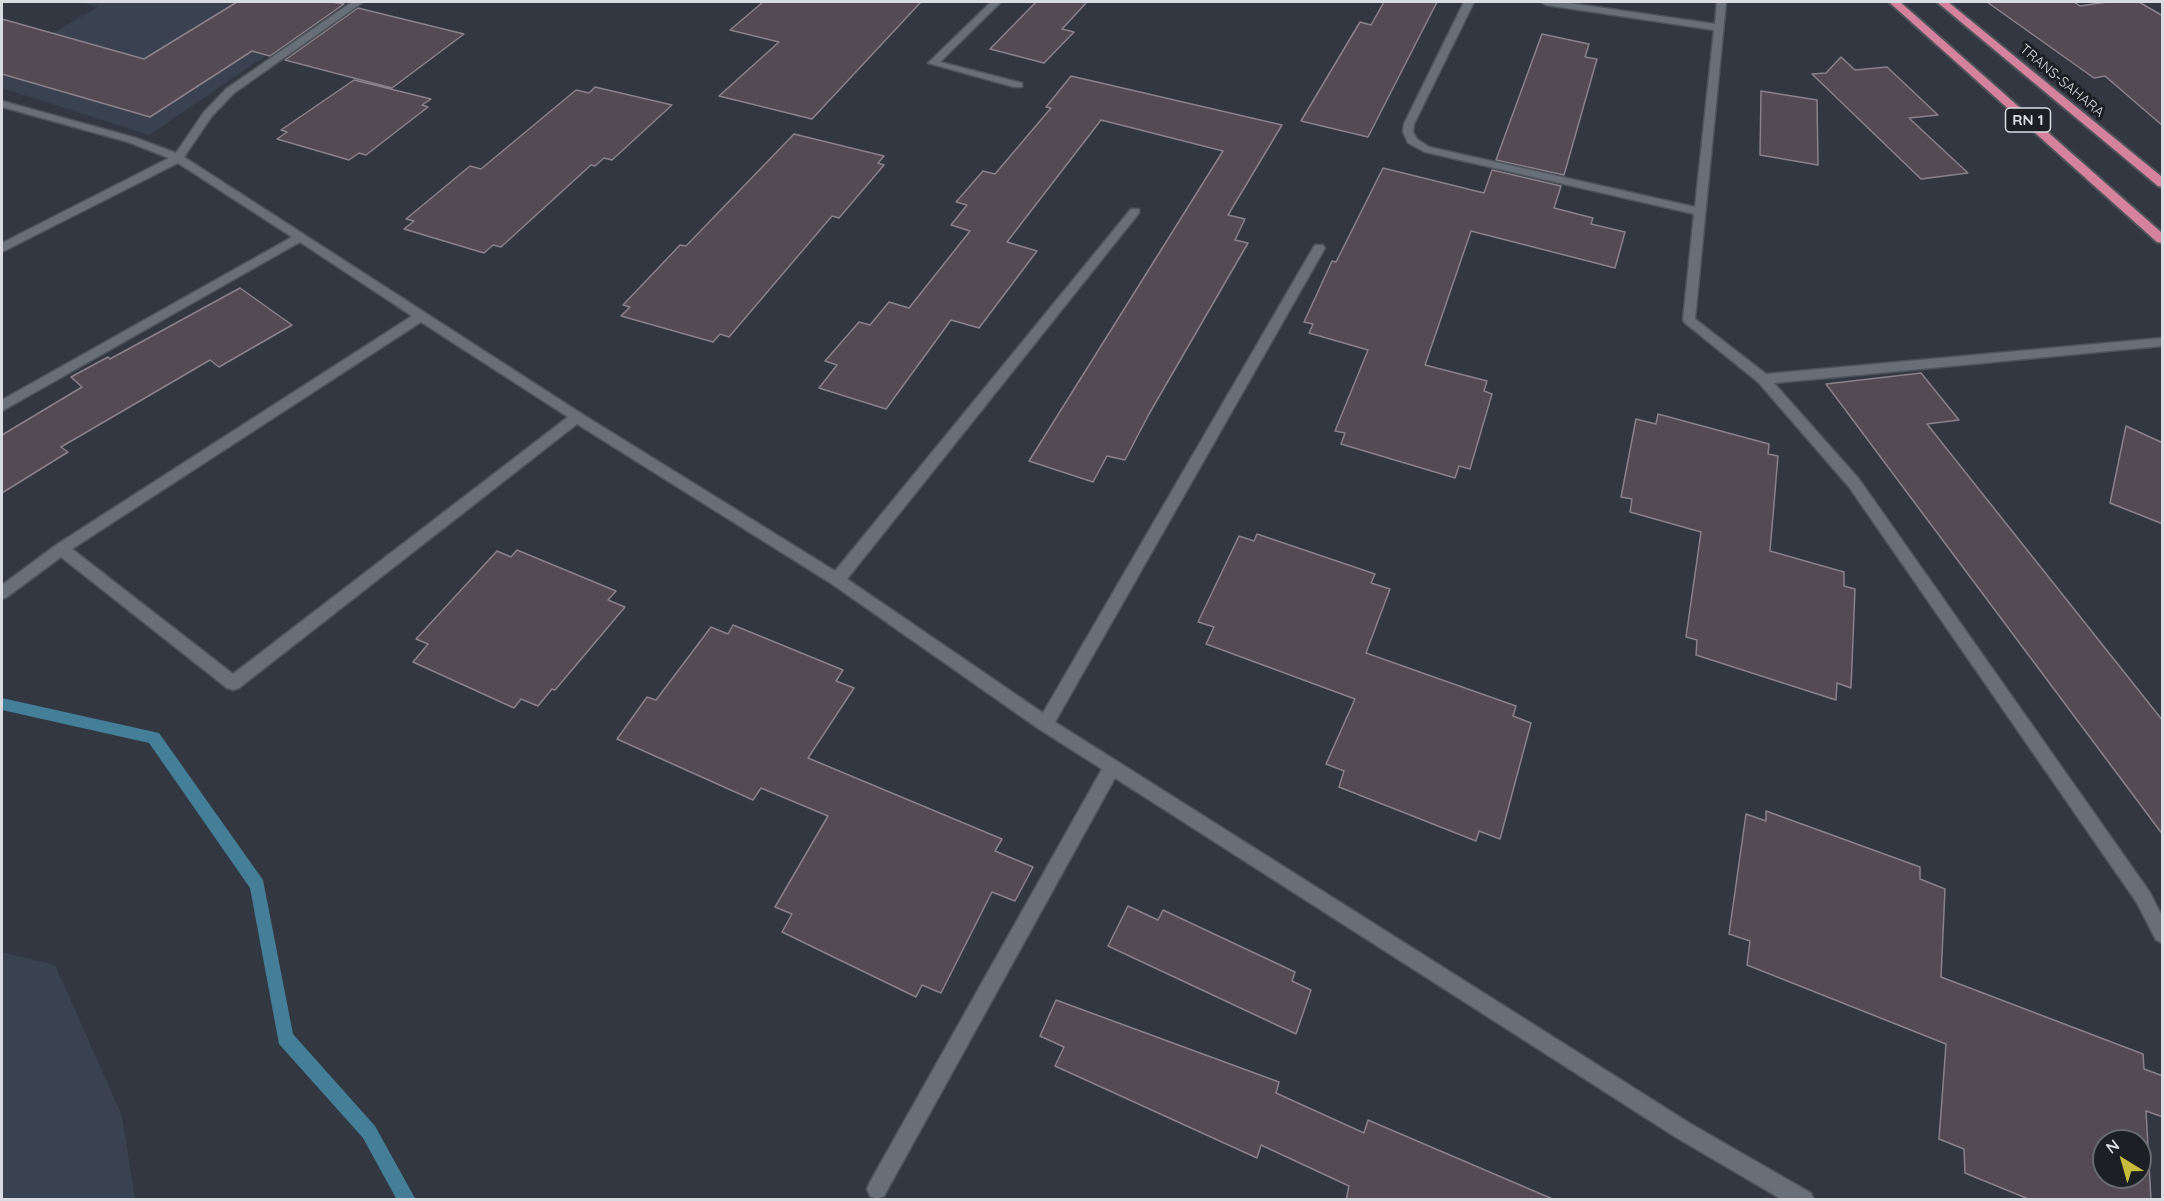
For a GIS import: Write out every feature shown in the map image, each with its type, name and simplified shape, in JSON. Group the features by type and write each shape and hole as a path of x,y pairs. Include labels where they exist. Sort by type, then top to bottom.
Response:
{"highway":[{"name":"RN 1","path":"1894,2 2163,239"},
{"name":"TRANS-SAHARA","path":"1942,2 2163,183"}],"street":[{"path":"2,248 178,158 208,114 230,92 358,2"},
{"path":"996,2 933,63 1018,85"},
{"path":"1469,2 1409,124 1408,132 1412,141 1425,149 1701,212"},
{"path":"1546,2 1719,28"},
{"path":"1722,2 1689,320 1763,379 1854,483 2143,897 2163,934"},
{"path":"2,104 132,140 178,158 577,417 837,580 1045,724 1674,1124 1804,1200"},
{"path":"837,580 1135,211"},
{"path":"2,406 299,238"},
{"path":"1045,724 1319,248"},
{"path":"2,593 61,549 423,315"},
{"path":"1763,379 2163,342"},
{"path":"61,549 233,683 577,417"},
{"path":"877,1189 1113,766"},
{"path":"2143,897 2163,902"}],"shaded area":[{"path":"80,2 345,2 149,135 2,88 2,62 98,7"},
{"path":"2,952 55,965 122,1116 135,1199 2,1199"}],"building":[{"path":"237,2 344,4 270,56 252,51 150,117 2,74 2,19 144,59"},
{"path":"763,2 921,2 812,119 719,96 779,42 730,30"},
{"path":"1036,2 1087,2 1062,29 1074,32 1044,63 990,49"},
{"path":"1384,2 1437,2 1368,137 1301,121 1360,22 1371,25"},
{"path":"1987,2 2074,2 2080,6 2107,2 2139,2 2163,16 2163,126 2105,76 2094,78"},
{"path":"358,8 464,34 392,88 285,60"},
{"path":"1542,34 1589,44 1585,57 1597,59 1564,175 1496,160"},
{"path":"1841,57 1855,70 1887,67 1938,115 1909,118 1968,173 1921,179 1812,74 1826,73"},
{"path":"1071,76 1282,125 1228,215 1245,219 1235,240 1248,243 1149,414 1125,460 1107,456 1093,482 1029,461 1223,151 1101,120 1007,242 1037,251 979,328 951,320 886,409 819,388 837,365 825,361 859,322 870,325 889,302 909,308 970,231 951,225 967,205 956,202 983,171 995,174 1051,108 1046,107"},
{"path":"354,80 431,99 422,105 428,107 366,155 359,153 349,160 277,139 287,132 281,130"},
{"path":"595,87 672,105 612,160 604,158 595,166 591,165 501,247 493,245 484,253 404,229 414,221 406,219 470,166 481,169 576,90 589,93"},
{"path":"1761,91 1817,100 1818,165 1760,155"},
{"path":"794,134 884,156 878,163 884,165 839,218 832,216 729,337 720,334 713,342 621,316 630,307 623,305 680,245 686,246"},
{"path":"1383,168 1484,193 1492,170 1561,186 1554,208 1593,218 1591,224 1625,232 1615,268 1471,231 1425,365 1487,381 1484,391 1492,394 1470,469 1459,466 1455,478 1341,444 1345,433 1335,431 1368,350 1309,333 1313,324 1304,322 1332,261 1336,262"},
{"path":"240,288 292,325 219,367 210,360 61,447 68,452 2,493 2,435 82,387 71,377 108,357 110,359"},
{"path":"1921,373 1959,420 1927,424 2163,721 2163,835 1826,384"},
{"path":"1658,414 1769,444 1768,454 1778,456 1770,551 1844,572 1844,586 1855,589 1851,688 1837,683 1836,700 1696,655 1697,640 1686,637 1701,532 1630,512 1632,499 1621,497 1636,419 1656,424"},
{"path":"2126,426 2163,443 2163,524 2110,503"},
{"path":"1257,534 1375,574 1371,583 1390,589 1366,653 1516,706 1513,716 1531,723 1500,839 1479,831 1476,841 1339,787 1344,771 1326,764 1355,699 1206,644 1214,627 1198,622 1239,536 1254,541"},
{"path":"517,550 616,591 608,600 625,607 555,690 552,689 538,706 521,699 514,708 413,662 428,644 416,639 497,551 511,557"},
{"path":"733,625 843,670 836,681 854,688 808,758 1002,839 995,851 1033,867 1015,901 992,892 941,993 922,985 916,997 782,932 792,914 775,907 828,816 761,788 753,800 617,739 647,697 656,700 711,627 728,634"},
{"path":"1766,811 1920,867 1920,879 1945,889 1941,977 2143,1054 2144,1069 2163,1076 2163,1117 2146,1111 2147,1129 2092,1129 2092,1189 2150,1189 2151,1200 2031,1200 1965,1173 1964,1149 1939,1139 1946,1044 1747,965 1750,941 1729,934 1746,814 1766,821"},
{"path":"1128,906 1158,920 1163,910 1295,972 1292,981 1311,990 1296,1034 1108,946"},
{"path":"1056,1000 1279,1082 1276,1093 1364,1133 1368,1120 1555,1200 1346,1200 1349,1186 1261,1145 1257,1158 1055,1066 1064,1047 1040,1036"}],"waterway":[{"path":"2,704 154,738 257,885 285,1038 369,1132 407,1200"}]}
